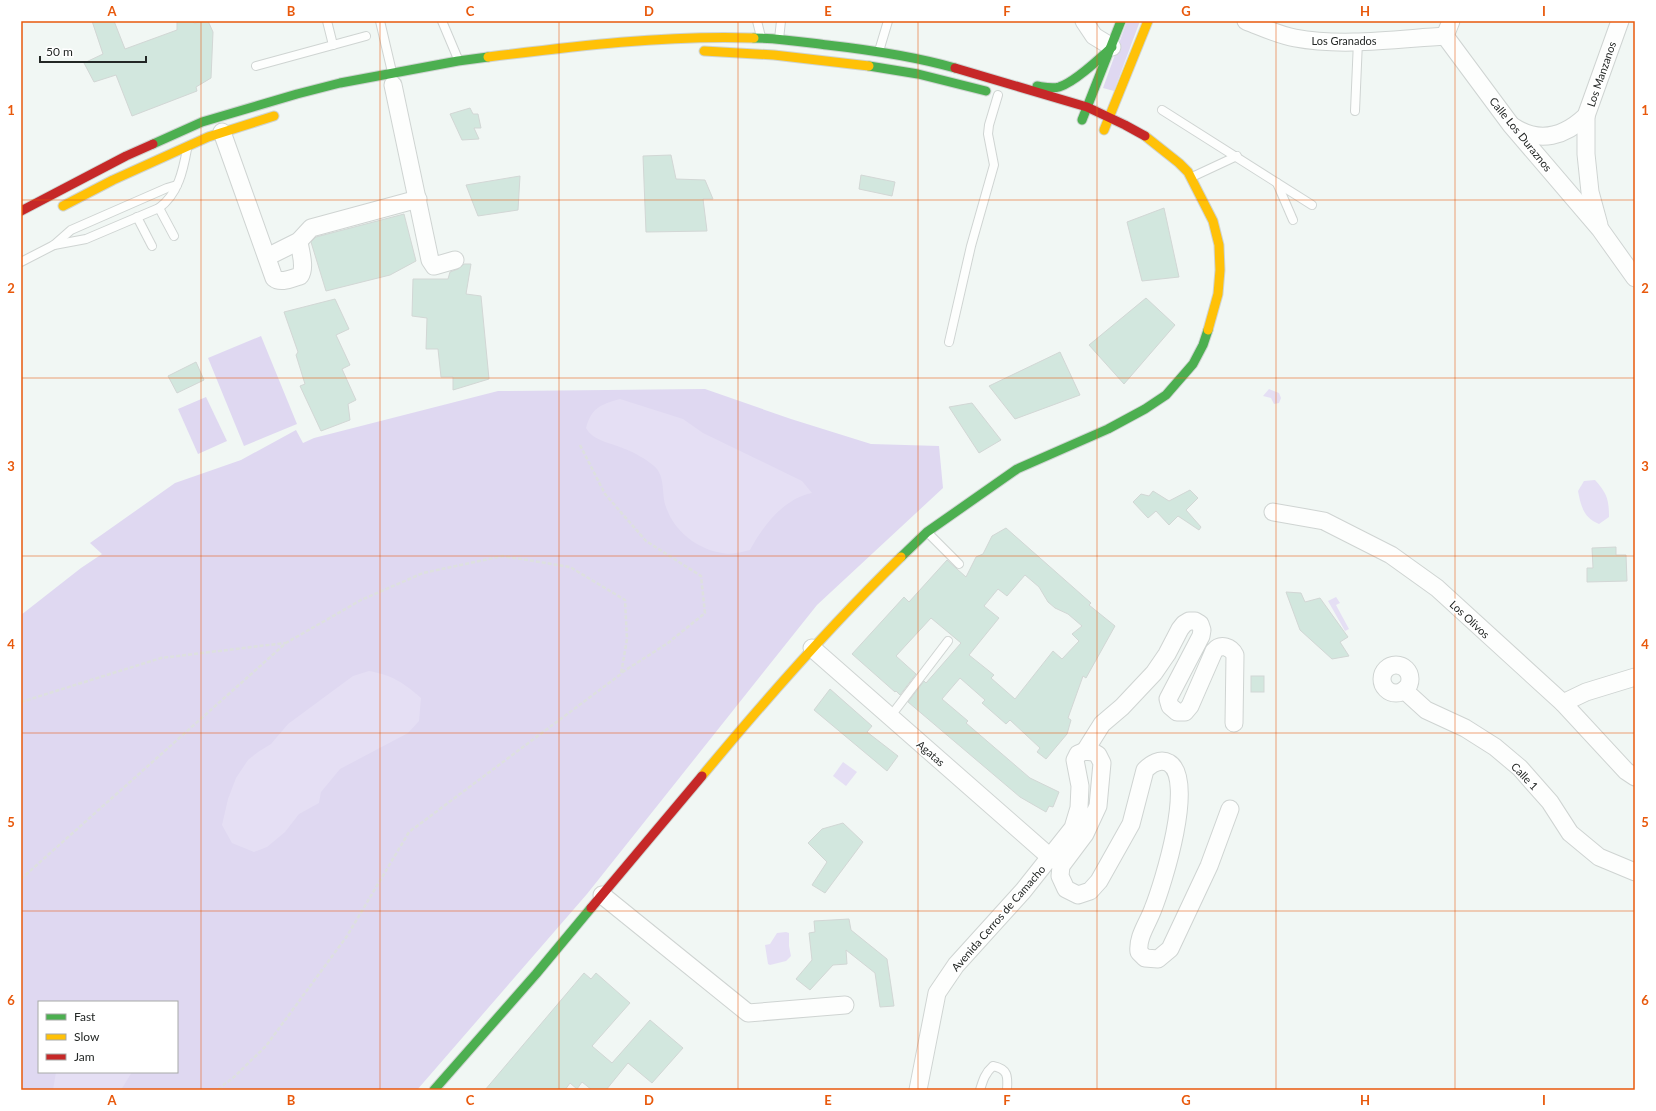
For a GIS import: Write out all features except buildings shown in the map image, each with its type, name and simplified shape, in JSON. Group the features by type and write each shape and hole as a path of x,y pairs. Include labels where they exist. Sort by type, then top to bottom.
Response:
{"main road":[{"path":"1097,127 1087,106 1112,47 1121,21"},
{"path":"1097,127 1110,117 1148,21"},
{"path":"21,212 126,156 202,122 297,94 393,82 458,61 581,45 725,37 779,39 879,51 926,60 1087,106 1151,140 1178,163 1186,180 1199,192 1213,221 1220,245 1220,270 1212,320 1203,344 1193,364 1181,379 1166,395 1145,409 1108,429 1017,469 927,532 859,598 812,648 743,727 536,974 436,1090"},
{"path":"1013,84 1052,88 1059,87 1068,83 1096,62 1112,47"},
{"path":"691,52 756,54 873,66 977,88 1002,96"},
{"path":"56,209 113,180 222,132 282,113"},
{"path":"1072,117 1097,127"}],"street":[{"path":"1084,21 1094,36 1112,47"},
{"name":"Los Granados","path":"1246,21 1277,34 1320,41 1358,41 1448,28"},
{"name":"Los Manzanos","path":"1511,124 1521,131 1532,135 1556,135 1567,131 1586,116 1620,21"},
{"name":"Calle Los Duraznos","path":"1448,28 1511,124 1600,230 1635,278"},
{"path":"393,82 430,260 434,266 455,260"},
{"name":"Calle Los Duraznos","path":"1586,116 1586,154 1588,177 1590,192 1600,230"},
{"path":"222,132 274,278 277,280 281,281 300,276 303,270 299,241"},
{"path":"267,257 299,241 311,228 418,199"},
{"name":"Los Olivos","path":"1273,512 1324,521 1391,555 1437,588 1563,703 1626,771 1635,777"},
{"path":"1085,751 1102,724 1122,707 1154,673 1168,654 1180,629 1189,621 1195,621 1200,624 1202,630 1201,636 1168,699 1170,706 1177,712 1185,712 1190,706 1214,651 1218,647 1223,646 1233,651 1235,656 1234,723"},
{"name":"Agatas","path":"812,648 1050,857"},
{"path":"1563,703 1586,692 1635,677"},
{"name":"Calle 1","path":"1404,690 1426,710 1466,728 1495,747 1520,768 1550,802 1570,833 1599,857 1635,872"},
{"name":"Avenida Cerros de Camacho","path":"918,1090 937,993 956,965 1023,891 1073,828 1079,808 1080,786 1075,760 1078,754 1085,751 1093,752 1098,755 1102,763 1098,806 1085,834 1061,866 1060,876 1066,889 1078,895 1090,891 1099,881 1131,824 1145,770 1150,765 1158,761 1166,761 1173,765 1177,773 1180,783 1179,811 1171,852 1153,910 1138,945 1139,952 1145,958 1158,959 1170,949 1209,866 1230,809"},
{"path":"602,895 748,1013 845,1005"}],"lane":[{"path":"327,21 333,45"},
{"path":"380,21 393,82"},
{"path":"442,21 458,61"},
{"path":"757,21 761,38"},
{"path":"779,39 781,21"},
{"path":"879,51 888,21"},
{"path":"256,66 366,36"},
{"path":"1355,111 1358,41"},
{"path":"949,342 971,246 994,165 988,134 989,126 1002,96"},
{"path":"1162,110 1312,205"},
{"path":"54,245 86,239 159,208 168,201 177,185 183,169 187,147"},
{"path":"1186,180 1236,156"},
{"path":"1277,182 1293,220"},
{"path":"21,262 54,245 72,230 166,188 177,185"},
{"path":"159,208 174,236"},
{"path":"137,217 152,246"},
{"path":"927,532 959,564"},
{"path":"890,717 948,641"},
{"path":"980,1090 988,1070 993,1066 1001,1068 1006,1072 1008,1078 1008,1090"}],"path":[{"path":"217,1090 234,1077 266,1046 347,936 409,832 620,674 668,643 705,613 701,576 646,541 605,494 580,445"},
{"path":"21,879 286,643 361,600 423,573 503,556 570,567 625,600 627,639 620,674"},
{"path":"21,702 162,658 286,643"}],"shaded area":[{"path":"1127,21 1140,21 1114,91 1103,88"},
{"path":"261,336 297,424 244,446 208,358"},
{"path":"705,389 791,419 871,444 939,446 943,488 817,605 587,894 417,1090 21,1090 21,615 81,568 102,554 90,543 175,483 241,460 296,430 303,443 314,438 498,391"},
{"path":"1269,389 1279,393 1281,398 1279,403 1274,404 1271,398 1263,396"},
{"path":"206,397 227,441 198,454 178,409"},
{"path":"620,399 683,419 703,433 802,481 812,493 802,496 783,507 761,532 750,550 726,554 704,548 688,538 670,516 666,507 662,480 658,470 633,452 598,439 586,428 594,411 602,405"},
{"path":"1595,480 1605,493 1609,517 1599,524 1590,519 1584,511 1580,502 1578,491 1584,481"},
{"path":"1336,597 1340,603 1336,605 1349,629 1345,631 1328,601"},
{"path":"369,671 397,680 421,698 419,721 408,733 340,769 321,792 319,803 299,814 285,832 267,847 254,852 232,843 222,825 228,799 236,778 248,760 271,744 288,724 353,676"},
{"path":"843,762 857,772 846,786 833,776"},
{"path":"777,933 789,933 791,956 786,961 770,965 768,964 765,945 770,944"},
{"path":"56,1073 131,1073 121,1090 53,1090"}],"traffic: fast":[{"path":"1082,120 1121,21"},
{"path":"754,38 790,40 876,51 955,68"},
{"path":"1037,86 1054,88 1065,84 1087,70 1112,47"},
{"path":"153,144 202,122 297,94 340,83 458,61 488,57"},
{"path":"869,66 918,74 986,91"},
{"path":"901,557 927,532 1017,469 1108,429 1145,409 1166,395 1193,364 1203,345 1208,330"},
{"path":"434,1090 536,974 591,908"}],"traffic: slow":[{"path":"1104,130 1148,21"},
{"path":"488,57 621,42 687,38 754,38"},
{"path":"704,51 774,55 869,66"},
{"path":"63,206 113,180 208,137 274,116"},
{"path":"1145,136 1188,172 1213,221 1219,245 1220,270 1218,294 1208,330"},
{"path":"702,776 798,664 901,557"}],"traffic: jam":[{"path":"955,68 1087,107 1145,136"},
{"path":"21,211 126,156 153,144"},
{"path":"591,908 702,776"}]}
